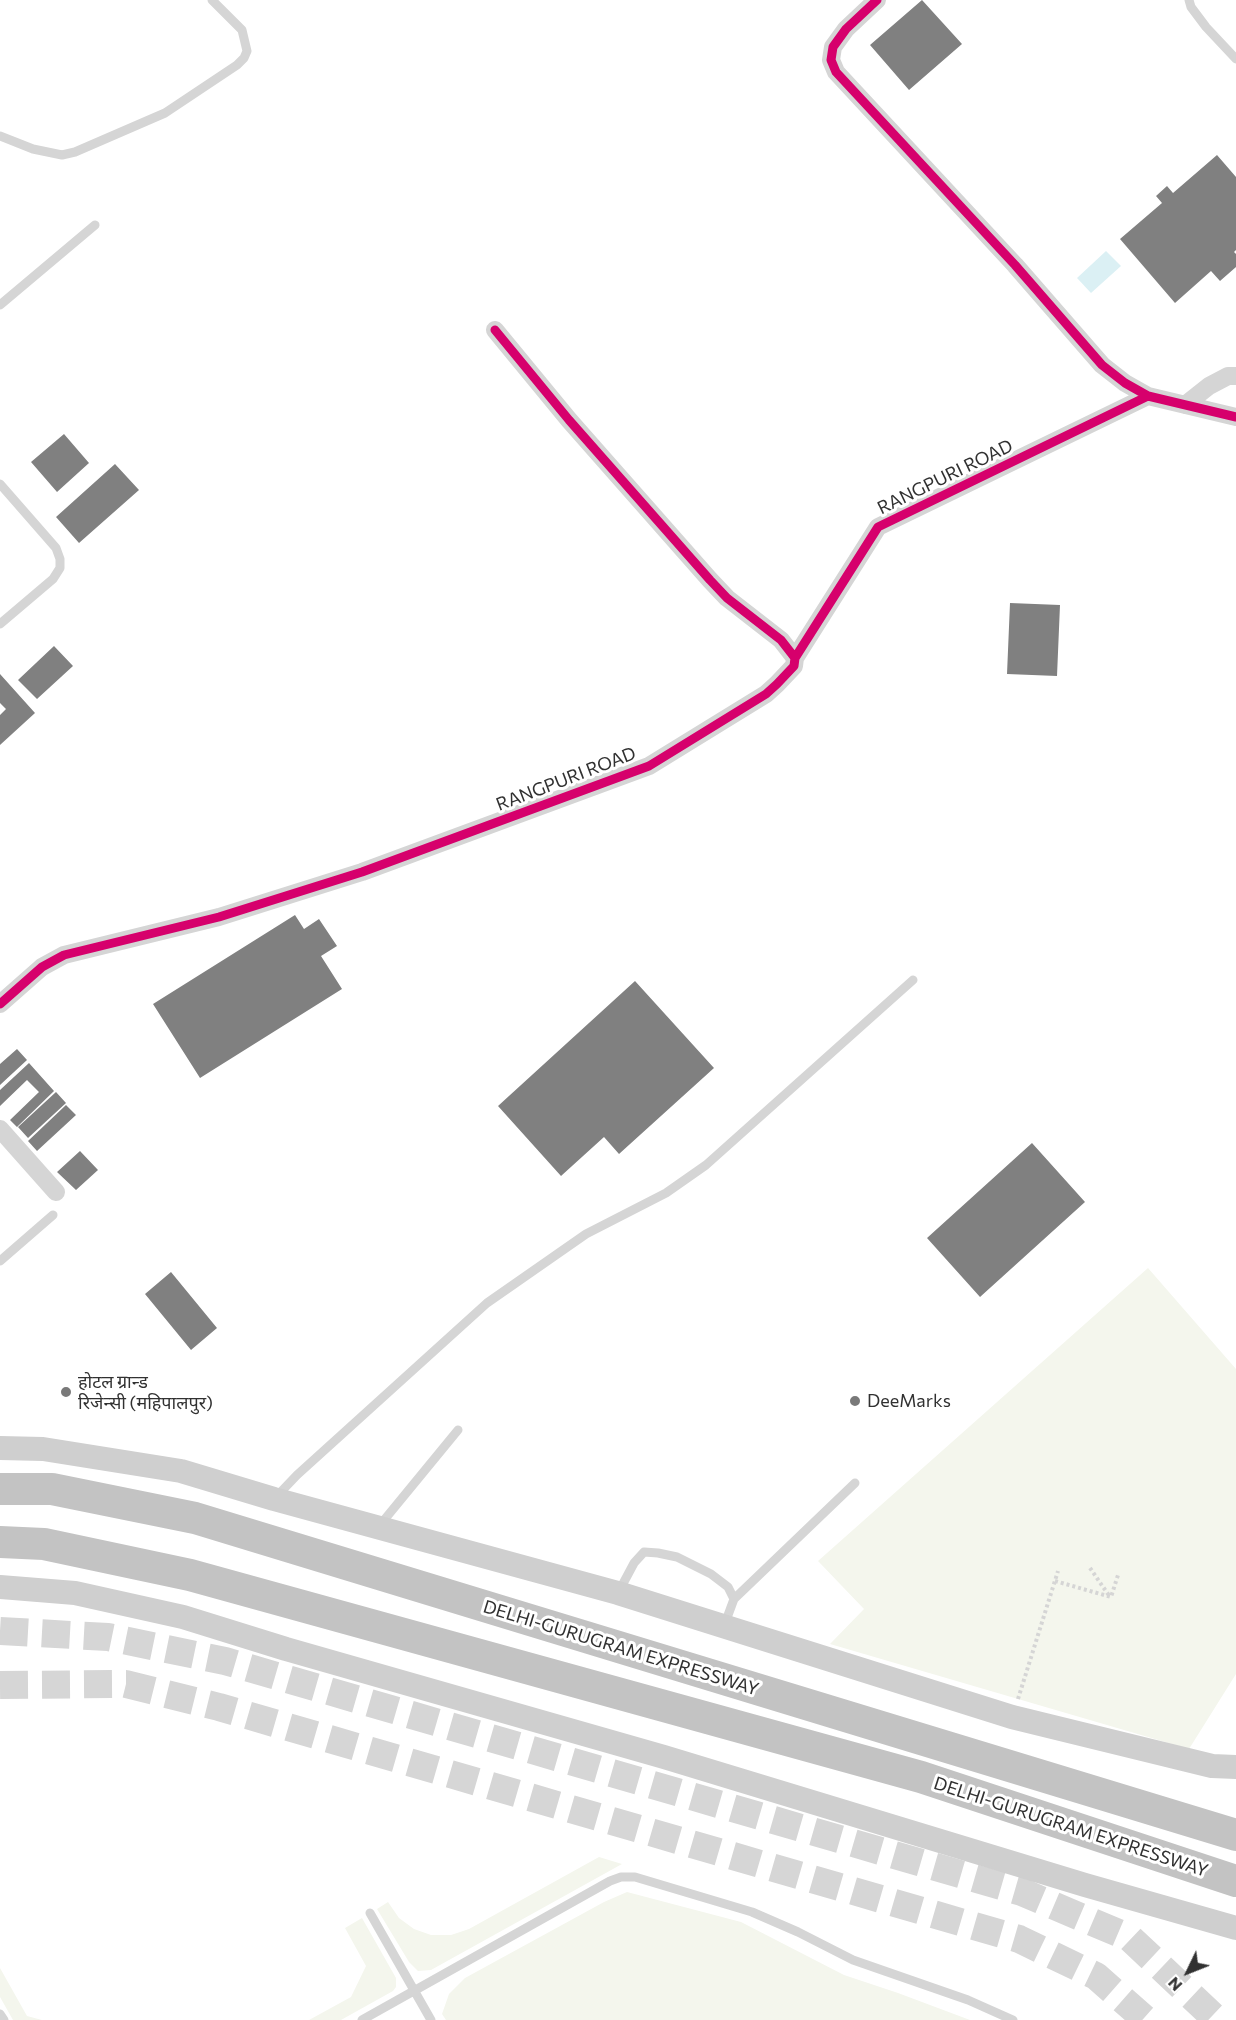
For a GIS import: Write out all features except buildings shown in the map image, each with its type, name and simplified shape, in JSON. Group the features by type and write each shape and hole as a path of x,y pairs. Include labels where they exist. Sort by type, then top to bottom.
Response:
{"highway":[{"name":"DELHI-GURUGRAM EXPRESSWAY","path":"0,1489 52,1489 195,1518 1227,1826"},
{"name":"DELHI-GURUGRAM EXPRESSWAY","path":"0,1542 44,1545 190,1575 921,1777 1236,1881"}],"main road":[{"path":"0,1448 42,1449 181,1471 274,1499 618,1593 1012,1717 1212,1766 1236,1767"},
{"path":"0,1587 75,1593 183,1617 286,1649 664,1757 1085,1885 1236,1928"}],"street":[{"path":"877,0 846,29 833,47 831,60 836,72 1014,265 1102,365 1125,383 1148,396 1236,417"},
{"path":"495,330 568,420 710,580 727,598 781,640 795,658"},
{"path":"1185,405 1209,386 1228,376 1236,376"},
{"name":"RANGPURI ROAD","path":"0,1004 42,967 64,955 219,917 389,863 649,766 766,694 794,666 795,658 878,527 1148,396"},
{"path":"0,1129 56,1192"}],"lane":[{"path":"0,136 33,149 62,155 75,152 165,113 237,65 247,51 242,30 212,0"},
{"path":"1189,0 1191,7 1206,27 1236,59"},
{"path":"0,305 95,225"},
{"path":"0,484 56,548 60,568 53,579 0,624"},
{"path":"274,1499 297,1475 487,1303 592,1231 666,1193 706,1165 914,980"},
{"path":"0,1261 53,1215"},
{"path":"378,1528 458,1430"},
{"path":"724,1626 734,1599 855,1483"},
{"path":"618,1593 634,1563 644,1552 677,1557 711,1574 728,1587 734,1599"},
{"path":"362,2020 610,1881 621,1877 635,1877 752,1912 854,1960 968,2000 1013,2020"},
{"path":"370,1913 431,2020"},
{"path":"0,2014 4,2020"}],"path":[{"path":"1090,1568 1111,1598"},
{"path":"1012,1717 1058,1571"},
{"path":"1111,1598 1118,1575"},
{"path":"1056,1581 1111,1598"}],"shaded area":[{"path":"1106,251 1121,266 1091,293 1077,278"},
{"path":"1148,1268 1236,1369 1236,1674 1189,1749 830,1644 864,1609 818,1561"},
{"path":"599,1857 622,1864 431,1970 418,1971 409,1962 377,1909 388,1902 399,1918 414,1929 431,1935 451,1935 469,1929"},
{"path":"627,1892 741,1922 844,1975 970,2020 446,2020 442,2014 449,1994 465,1978 604,1902"},
{"path":"362,1918 396,1978 396,1987 393,1991 341,2020 309,2020 351,1997 366,1966 345,1928"},
{"path":"0,1968 27,2016 42,2020 13,2020 0,1997"}],"tunnel":[{"path":"0,1631 108,1637 225,1661 1022,1892 1130,1938 1217,2020"},
{"path":"0,1685 126,1684 219,1707 1019,1939 1096,1976 1146,2020"}],"cycle path":[{"path":"877,0 846,29 833,47 831,60 836,72 1015,265 1102,365 1125,383 1148,396 1236,417"},
{"path":"495,330 569,420 710,580 727,598 781,640 795,658"},
{"path":"0,1004 42,967 64,955 219,917 362,872 649,766 766,694 777,684 794,666 795,658 878,527 1148,396"}],"place":[{"name":"होटल ग्रान्ड रिजेन्सी (महिपालपुर)","path":"66,1392"},
{"name":"DeeMarks","path":"855,1401"}]}
